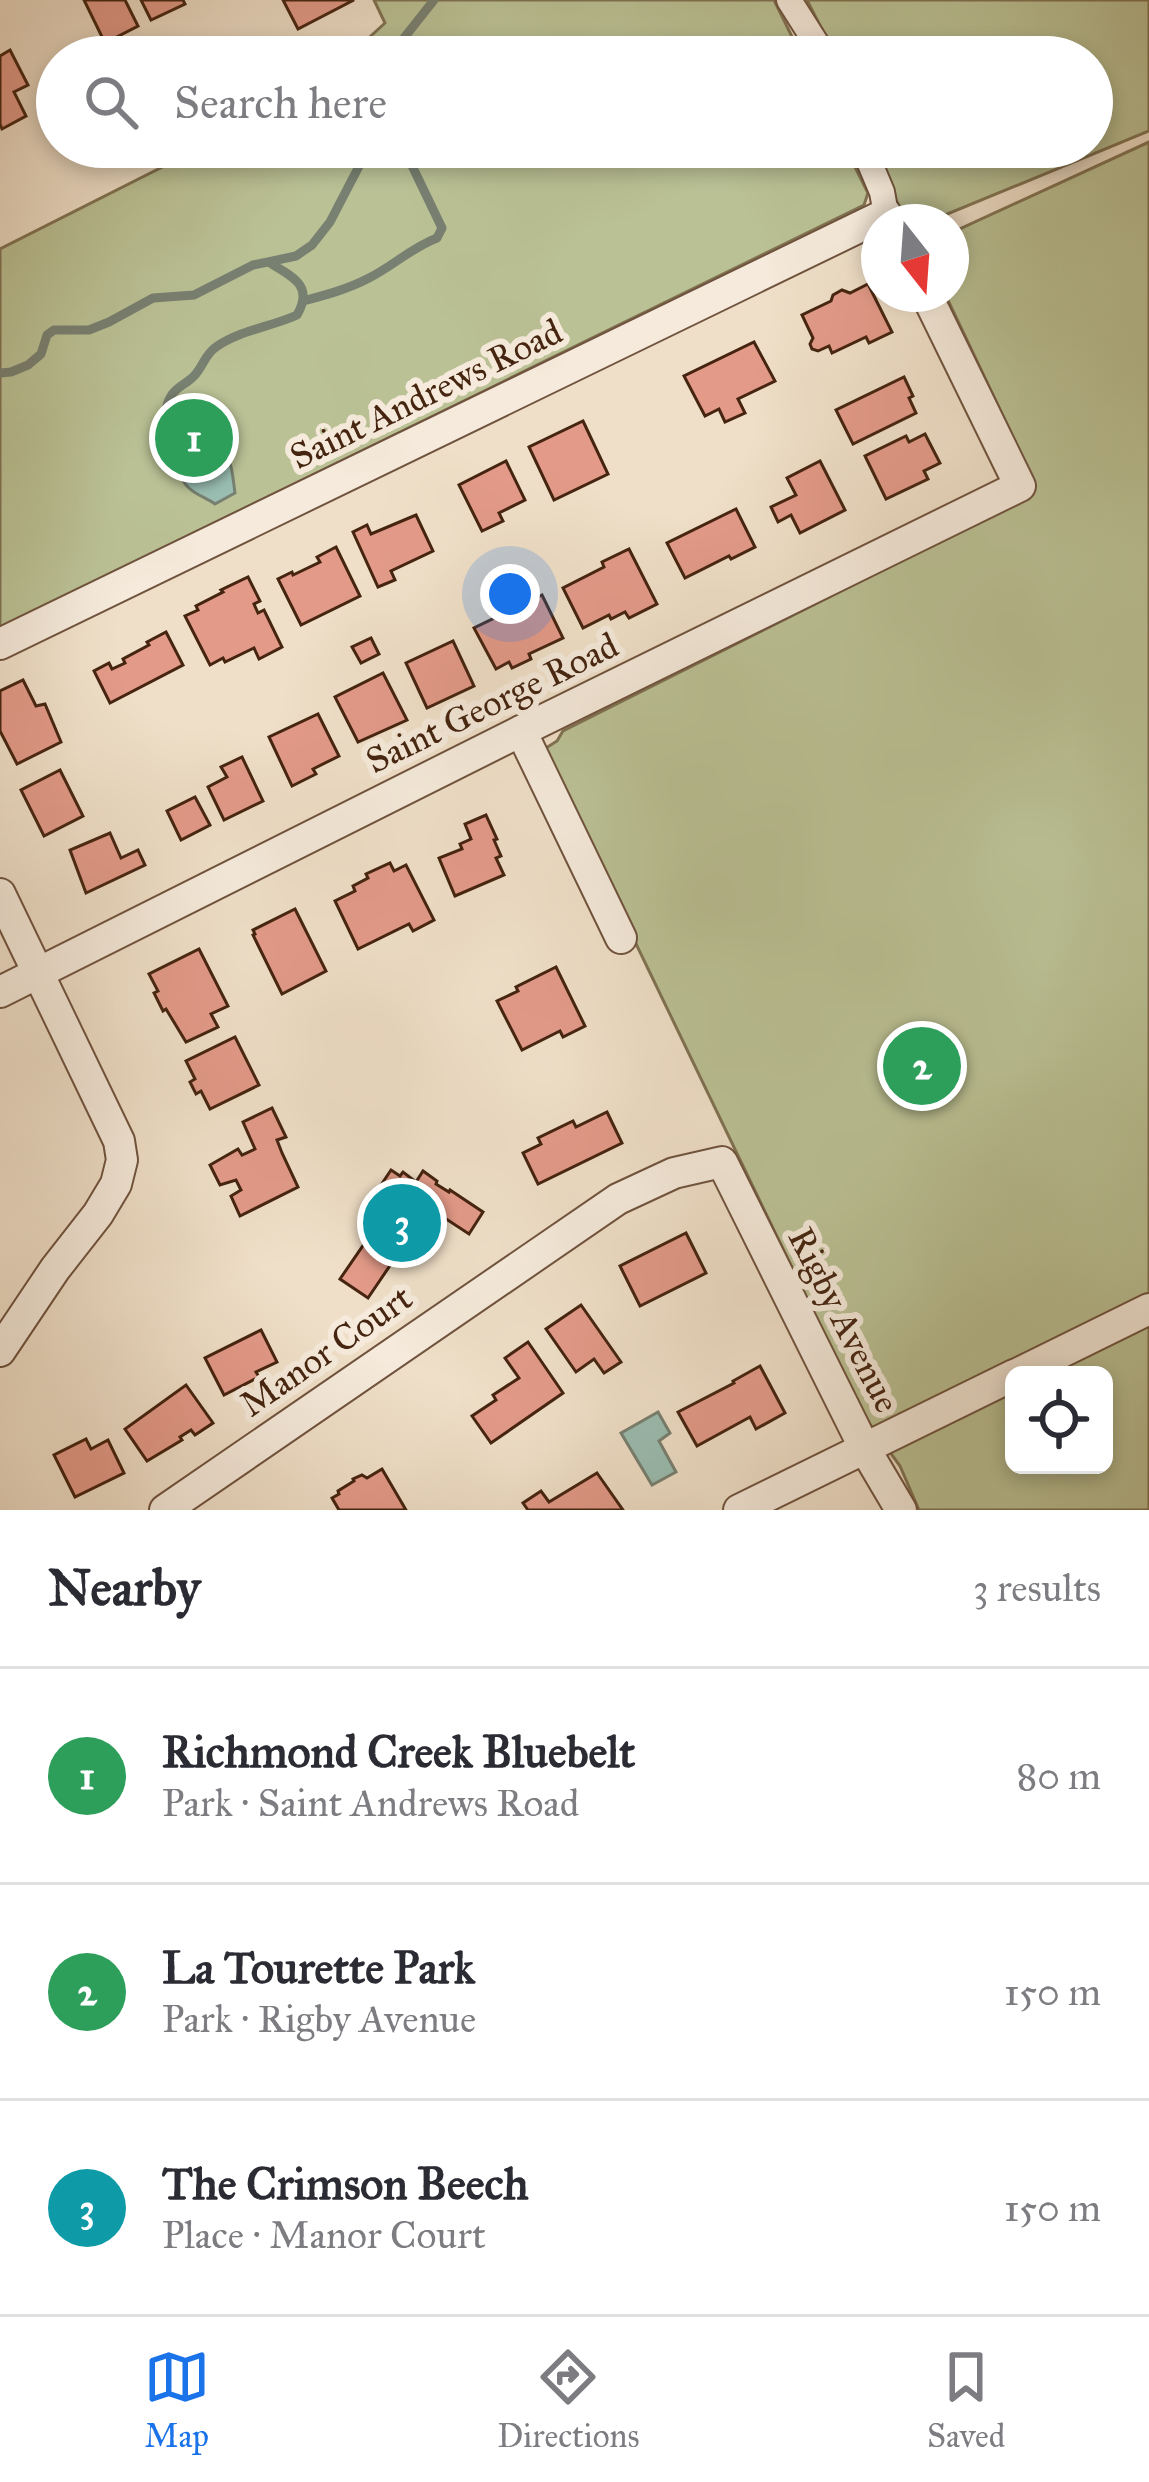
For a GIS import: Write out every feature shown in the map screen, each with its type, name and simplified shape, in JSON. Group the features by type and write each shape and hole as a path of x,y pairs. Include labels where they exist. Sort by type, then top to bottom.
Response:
{"street":[{"path":"789,0 812,36"},
{"path":"872,168 885,204"},
{"name":"Saint Andrews Road","path":"0,644 861,231"},
{"name":"Saint George Road","path":"0,992 1020,486 935,312"},
{"path":"521,730 621,938"},
{"path":"0,894 119,1141 122,1160 116,1184 98,1214 0,1352"},
{"name":"Rigby Avenue","path":"722,1162 865,1448 901,1510"},
{"name":"Manor Court","path":"164,1510 618,1199 674,1173 722,1162"},
{"path":"1032,1366 1149,1309"},
{"path":"739,1510 1005,1379"}],"green space":[{"path":"374,0 774,0 792,36 371,36 385,23"},
{"path":"807,0 1149,0 1149,131 1113,146 1113,36 825,36"},
{"path":"1149,142 1149,1510 919,1510 900,1466 863,1415 546,757 546,748 563,731 1012,505 1029,494 1034,481 954,312 969,312 969,225 1092,168 1113,168 1113,159"},
{"path":"160,168 856,168 868,193 861,206 0,628 0,249"},
{"path":"880,168 1059,168 969,205 898,204"}],"water":[{"path":"210,444 227,456 235,493 215,504 189,488 181,474 190,455"},
{"path":"658,1412 670,1433 659,1441 676,1472 652,1485 621,1433"}],"building":[{"path":"84,0 125,0 138,26 119,36 102,36"},
{"path":"141,0 183,0 185,4 151,20"},
{"path":"283,0 354,0 298,29"},
{"path":"10,50 28,85 14,92 26,116 2,129 0,56"},
{"path":"861,288 861,312 882,312 892,332 869,343 866,337 832,353 829,346 812,349 813,338 802,315 842,290 850,293"},
{"path":"754,342 775,381 738,399 745,413 725,422 719,409 705,416 684,376"},
{"path":"904,377 916,413 853,444 836,410"},
{"path":"583,421 608,474 554,500 529,447"},
{"path":"925,434 940,463 924,471 928,479 886,499 865,456 906,436 909,442"},
{"path":"506,461 525,500 499,513 503,521 482,531 459,485"},
{"path":"820,461 845,510 800,533 791,515 778,522 771,507 796,495 787,478"},
{"path":"736,509 755,547 685,578 667,543"},
{"path":"416,515 433,551 391,571 395,580 378,587 353,532 367,525 371,534"},
{"path":"336,547 360,596 301,625 278,579 320,562 317,557"},
{"path":"629,549 657,604 629,618 625,612 611,619 609,615 583,628 563,588"},
{"path":"248,577 260,601 254,604 258,613 264,610 282,647 259,659 254,648 210,665 185,616"},
{"path":"542,595 563,638 512,668 509,662 496,669 474,628"},
{"path":"166,632 183,665 110,703 94,671 109,663 112,669 125,663 123,659"},
{"path":"371,638 379,654 361,663 352,647"},
{"path":"453,641 474,686 427,708 406,663"},
{"path":"383,673 407,720 358,742 335,697"},
{"path":"23,680 36,706 45,704 61,742 17,764 0,731 0,691"},
{"path":"318,714 339,756 292,786 269,737"},
{"path":"242,757 263,801 224,820 208,787 227,777 221,767"},
{"path":"60,770 83,816 44,836 21,790"},
{"path":"195,797 210,825 181,840 167,811"},
{"path":"486,815 497,839 501,856 496,858 504,875 455,896 439,858 462,849 460,844 471,839 465,824"},
{"path":"110,833 121,858 138,850 145,865 86,893 70,850"},
{"path":"390,863 394,871 406,865 434,920 413,931 409,924 358,949 335,901 355,891 353,886 368,878 366,874"},
{"path":"295,909 326,971 282,994 253,930"},
{"path":"199,949 228,1006 211,1014 218,1027 186,1042 166,1009 163,1011 149,974"},
{"path":"556,967 585,1026 563,1037 560,1031 522,1050 497,1001"},
{"path":"235,1037 259,1085 210,1109 190,1082 195,1079 186,1061"},
{"path":"272,1108 286,1137 277,1140 298,1187 240,1216 231,1196 241,1190 236,1180 220,1185 210,1165 238,1149 242,1155 255,1149 243,1122"},
{"path":"607,1112 622,1143 538,1184 523,1153 541,1144 538,1138"},
{"path":"391,1170 416,1182 423,1171 483,1212 469,1234 434,1211 415,1239 410,1236 368,1298 340,1279 386,1212 373,1197"},
{"path":"686,1233 706,1273 640,1306 620,1266"},
{"path":"581,1305 621,1362 604,1373 594,1359 576,1372 546,1329"},
{"path":"261,1330 277,1362 224,1395 205,1358"},
{"path":"528,1342 563,1393 491,1443 472,1416 519,1378 505,1358"},
{"path":"760,1366 785,1413 756,1429 750,1417 697,1446 678,1412"},
{"path":"186,1385 213,1423 195,1435 191,1430 147,1461 125,1429"},
{"path":"86,1439 91,1449 108,1440 124,1473 75,1497 54,1455"},
{"path":"382,1469 406,1510 339,1510 332,1498 338,1491 353,1479 367,1478"},
{"path":"597,1473 623,1510 528,1510 523,1503 541,1491 549,1502"}],"waterway":[{"path":"406,36 434,0"},
{"path":"0,373 28,365 41,354 47,335 54,330 89,330 153,298 194,295 253,265 296,256 330,222 358,168"},
{"path":"303,301 361,282 437,238 442,228 413,168"},
{"path":"200,459 173,432 167,406 173,393 216,347 297,315 302,289 270,263"}],"place":[{"name":"Richmond Creek Bluebelt","path":"194,438"},
{"name":"La Tourette Park","path":"922,1066"},
{"name":"The Crimson Beech","path":"402,1223"}]}
